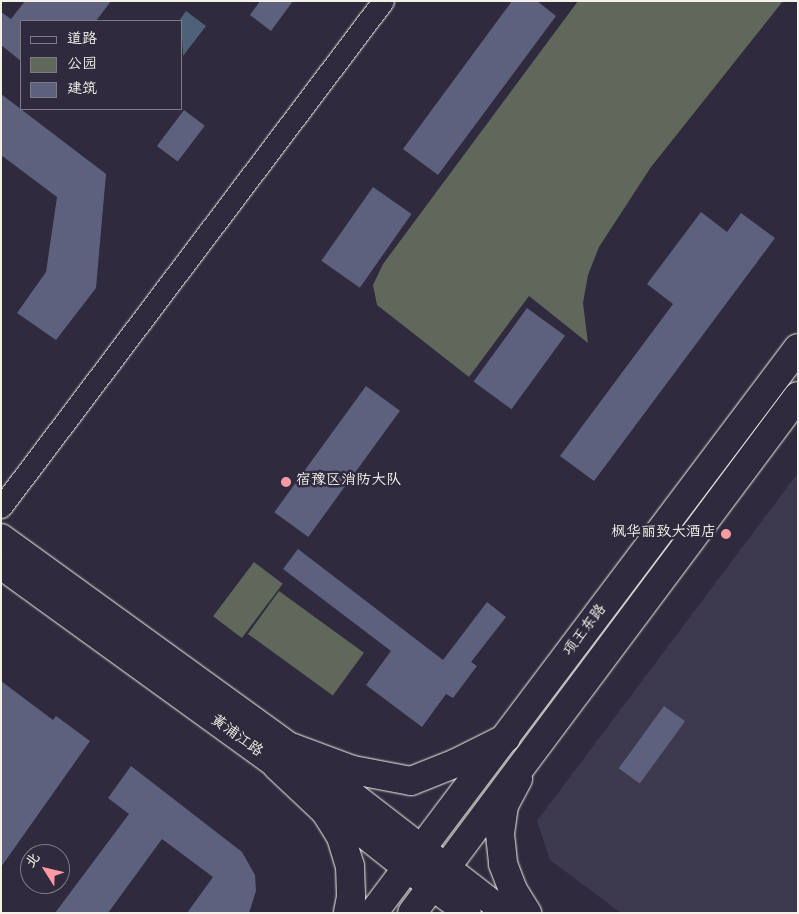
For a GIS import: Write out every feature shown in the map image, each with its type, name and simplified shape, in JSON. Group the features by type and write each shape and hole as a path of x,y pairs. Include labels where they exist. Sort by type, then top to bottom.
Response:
{"main road":[{"name":"项王东路","path":"373,913 798,348"},
{"name":"项王东路","path":"412,913 798,396"},
{"path":"284,757 411,780 456,763 506,738"},
{"path":"284,757 342,836 350,866 351,897 348,913"},
{"path":"527,913 514,892 504,864 500,834 504,806 528,758"}],"street":[{"path":"1,507 383,1"},
{"name":"黄浦江路","path":"1,537 439,877 468,913"},
{"name":"黄浦江路","path":"1,566 284,757"},
{"path":"439,877 506,913"}],"shaded area":[{"path":"798,473 798,913 621,913 550,860 537,821"}],"green space":[{"path":"578,1 783,1 651,167 599,247 588,275 583,303 588,343 529,296 469,377 377,305 373,285 383,264"},
{"path":"254,562 283,584 242,638 213,616"},
{"path":"279,591 364,653 333,696 248,634"}],"water":[{"path":"186,11 206,26 183,56 182,20 180,20"}],"building":[{"path":"25,1 111,1 97,20 20,20 20,60 1,45 1,12 11,19"},
{"path":"260,1 293,1 271,31 250,15"},
{"path":"512,1 537,1 556,16 438,175 403,149"},
{"path":"1,94 106,174 96,288 56,340 17,313 46,272 57,197 1,155"},
{"path":"184,110 205,126 178,162 157,146"},
{"path":"373,187 412,214 360,288 321,261"},
{"path":"701,212 727,232 741,213 775,238 594,481 560,456 673,304 647,284"},
{"path":"527,308 565,336 512,409 474,382"},
{"path":"366,386 400,411 308,537 274,512"},
{"path":"298,549 443,660 487,602 506,617 471,662 477,666 453,698 446,694 422,727 366,685 391,651 283,569"},
{"path":"1,681 53,720 56,716 90,741 1,867"},
{"path":"664,706 685,721 640,784 619,768"},
{"path":"131,766 242,852 255,875 256,891 249,913 187,913 213,877 162,839 108,913 55,913 129,814 108,798"}],"place":[{"name":"宿豫区消防大队","path":"286,482"},
{"name":"枫华丽致大酒店","path":"726,534"}]}
